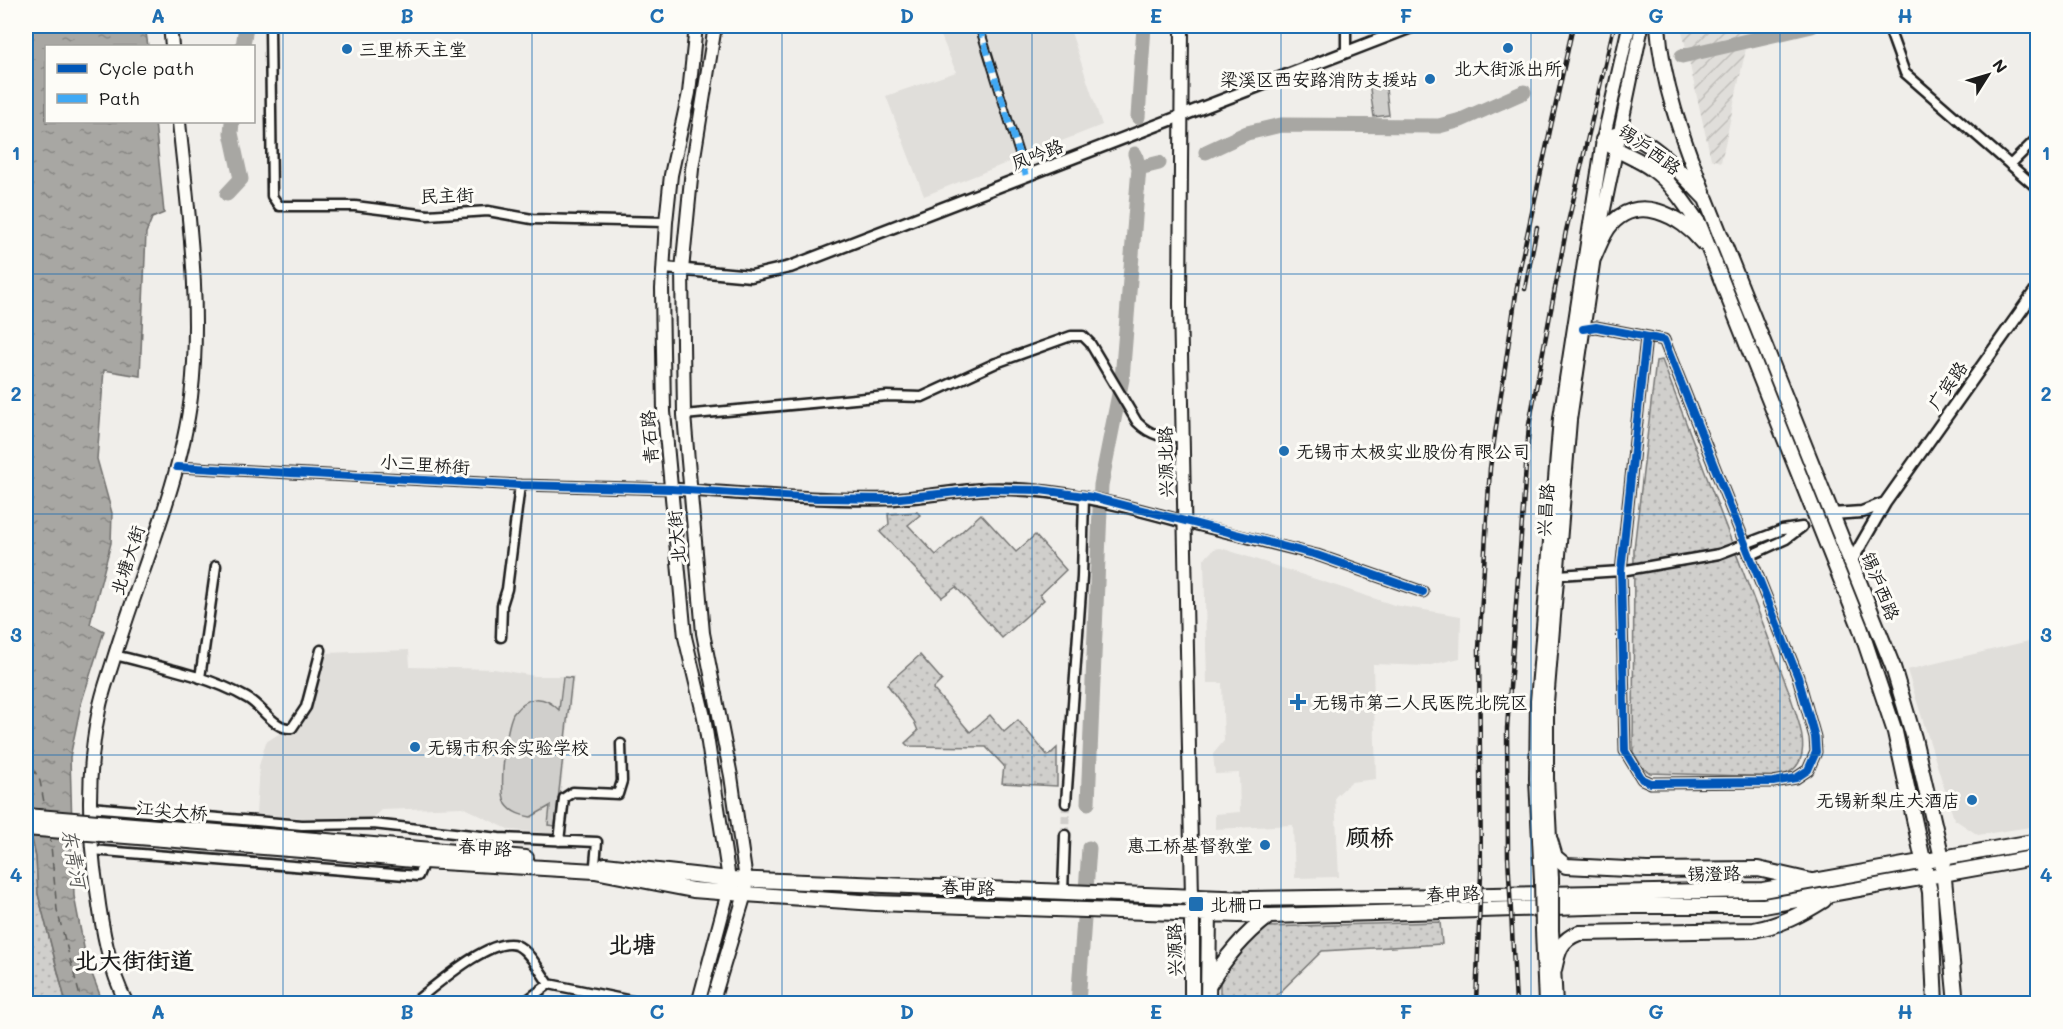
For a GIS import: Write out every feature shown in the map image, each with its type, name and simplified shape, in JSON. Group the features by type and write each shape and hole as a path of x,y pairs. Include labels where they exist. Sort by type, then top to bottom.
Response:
{"main road":[{"path":"170,26 172,45"},
{"name":"青石路","path":"696,26 689,93 671,175 666,222 662,289 664,411 685,637 704,717 728,886"},
{"name":"北大街","path":"712,1004 745,887 731,776 703,633 684,415 682,270 692,168 715,26"},
{"name":"兴源北路","path":"1182,26 1183,437 1192,897"},
{"name":"兴昌路","path":"1545,1004 1546,879 1536,778 1536,701 1551,521 1560,418 1603,140 1629,26"},
{"name":"兴昌路","path":"1546,879 1550,840 1547,702 1570,420 1594,257 1642,26"},
{"path":"1658,26 1662,65 1670,99 1706,199"},
{"name":"北塘大街","path":"128,1004 117,984 100,916 92,850 90,789 99,710 177,467 191,398 194,338 191,248 179,123"},
{"name":"锡沪西路","path":"1603,140 1620,134 1634,138 1656,151 1706,199 1893,667 1914,738 1945,874 1956,1004"},
{"name":"锡沪西路","path":"1603,140 1616,151 1633,157 1653,170 1672,187 1699,224 1818,520 1885,700 1924,861 1932,917 1935,1004"},
{"path":"1594,257 1602,239 1615,221 1638,210 1671,214 1684,222 1711,252"},
{"path":"1757,366 1771,362"},
{"name":"江尖大桥","path":"26,816 315,845"},
{"name":"江尖大桥","path":"26,828 315,845"},
{"path":"1550,840 1555,857 1566,866 1647,870 1758,869 1816,882"},
{"name":"锡澄路","path":"1387,897 1763,890 2037,841"},
{"name":"春申路","path":"315,845 595,872 693,890 728,886"},
{"name":"春申路","path":"425,855 595,864 745,887 1208,898 1387,897"},
{"name":"锡澄路","path":"1624,906 1764,906 2037,857"},
{"path":"698,1004 728,886"},
{"name":"春申路","path":"745,887 875,903 1072,908 1209,915 1269,916 1624,906"},
{"path":"1554,970 1558,949 1567,937 1579,933 1754,930 1777,926 1794,919 1832,895"},
{"name":"兴源路","path":"1192,897 1192,1004"},
{"name":"兴源路","path":"1208,898 1208,1004"},
{"path":"1208,987 1221,962 1237,944 1269,916"},
{"name":"兴昌路","path":"1547,930 1554,970 1556,1004"}],"street":[{"name":"民主街","path":"270,26 272,196 279,206 288,208 355,206 428,216 488,211 532,219 666,222"},
{"path":"979,26 1026,176"},
{"path":"1346,26 1346,52"},
{"name":"凤吟路","path":"665,268 751,276 790,267 1414,26"},
{"path":"1888,27 1905,73 2037,189"},
{"path":"2010,165 2037,137"},
{"name":"广宾路","path":"1851,562 1885,503 2037,287"},
{"path":"1583,329 1596,327 1664,340 1798,677 1815,737 1816,752 1808,770 1796,778 1773,782 1651,783 1642,779 1625,751 1621,571 1646,337"},
{"path":"684,415 887,396 922,397 996,363 1071,336 1083,336 1090,343 1129,408 1148,432 1157,437 1183,437"},
{"name":"小三里桥街","path":"177,467 520,485 671,489"},
{"path":"501,637 502,605 507,589 520,485"},
{"path":"671,489 880,499 987,489 1040,490 1088,496 1317,555 1423,592"},
{"path":"1066,803 1088,496"},
{"path":"1832,514 1862,512 1885,503"},
{"path":"1749,556 1786,539 1802,527 1818,520"},
{"path":"1558,575 1621,571 1719,554 1782,530 1802,527"},
{"path":"200,678 216,566"},
{"path":"115,655 220,682 255,702 277,724 292,728 306,708 321,650"},
{"path":"559,841 564,798 573,792 618,794 622,781 621,744"},
{"path":"90,807 302,825 373,824 464,835 597,842 595,864"},
{"path":"1065,835 1070,893"},
{"path":"92,850 418,876 425,855"},
{"path":"412,1004 482,952 508,944 518,945 549,984 619,1001 647,1004"},
{"path":"522,1004 549,984"}],"shaded area":[{"path":"937,26 1069,26 1102,125 924,196 886,96 956,72"},
{"path":"1681,26 1751,26 1721,162 1711,159"},
{"path":"1385,80 1389,115 1374,117 1369,82"},
{"path":"26,102 33,130 26,193"},
{"path":"1662,360 1788,689 1800,727 1802,753 1799,763 1790,772 1777,777 1650,773 1642,767 1633,752 1634,549 1656,361"},
{"path":"917,512 920,515 908,525 936,555 981,514 1016,552 1035,535 1066,570 1040,595 1044,600 1002,638 956,587 942,597 880,532 889,524 888,514"},
{"name":"无锡市第二人民医院北院区","path":"1221,548 1394,605 1461,616 1460,658 1427,666 1373,664 1376,779 1351,782 1335,797 1339,877 1295,878 1293,825 1215,829 1215,814 1240,812 1239,773 1215,774 1213,754 1224,741 1222,683 1207,683 1204,559 1214,549"},
{"path":"2037,639 2037,826 1978,835 1954,819 1907,670"},
{"name":"无锡市积余实验学校","path":"409,650 410,667 494,669 535,676 574,676 556,834 510,830 462,807 381,810 367,823 256,814 259,766 266,742 302,719 310,710 315,699 318,663 326,653"},
{"path":"920,655 942,680 933,689 970,732 990,715 1004,732 1018,720 1048,756 1057,748 1057,786 1002,783 1004,766 986,747 908,746 905,743 918,731 914,721 887,684"},
{"path":"563,677 572,678 555,826 548,825 550,806 531,817 517,813 508,807 504,797 503,773 513,714 524,703 535,699 547,701 559,710"},
{"path":"26,812 36,857 38,894 66,1003 26,1003"},
{"path":"1440,922 1442,944 1322,951 1269,1003 1220,1004 1220,980 1232,961 1266,927"}],"water":[{"path":"26,26 145,26 148,45 45,45 45,123 155,123 164,213 152,218 146,233 140,376 104,370 97,459 112,513 111,543 90,624 104,631 81,704 70,757 74,896 86,958 103,1003 66,1003 38,894 36,857 26,812 26,194 33,130 26,129 28,69"}],"waterway":[{"path":"243,45 246,26"},
{"path":"1138,117 1144,26"},
{"path":"1682,56 1812,26"},
{"path":"1206,152 1247,133 1281,125 1439,126 1461,120 1524,92"},
{"path":"227,194 241,179 231,133 232,123"},
{"path":"1088,803 1101,485 1122,379 1139,168 1135,154"},
{"path":"1139,168 1159,163"},
{"path":"1078,1004 1089,848"}],"ferry route":[{"path":"26,755 40,781 46,813"},
{"path":"50,835 57,910 82,1004"}],"tunnel":[{"path":"1065,835 1066,803"}],"railway":[{"path":"1476,1004 1481,873 1479,649 1490,468 1520,267 1573,26"},
{"path":"1516,1004 1508,856 1507,729 1529,425 1566,231 1614,26"},
{"path":"1525,289 1537,227"}],"marked path":[{"path":"979,26 1026,176"}],"cycle path":[{"path":"1583,329 1596,327 1664,340 1798,677 1815,737 1816,752 1808,770 1796,778 1773,782 1651,783 1642,779 1625,751 1621,571 1646,337"},
{"path":"177,467 520,485 671,489 817,498 890,499 987,489 1040,490 1092,497 1317,555 1423,592"}],"place":[{"name":"北大街派出所","path":"1508,48"},
{"name":"三里桥天主堂","path":"347,49"},
{"name":"梁溪区西安路消防支援站","path":"1430,79"},
{"name":"无锡市太极实业股份有限公司","path":"1284,451"},
{"name":"无锡市第二人民医院北院区","path":"1298,702"},
{"name":"无锡市积余实验学校","path":"415,747"},
{"name":"无锡新梨庄大酒店","path":"1972,800"},
{"name":"惠工桥基督教堂","path":"1265,845"},
{"name":"北栅口","path":"1196,904"}],"district":[{"name":"顾桥","path":"1370,836"},
{"name":"北塘","path":"632,943"},
{"name":"北大街街道","path":"134,959"}],"water label":[{"name":"东青河","path":"75,858"}]}
